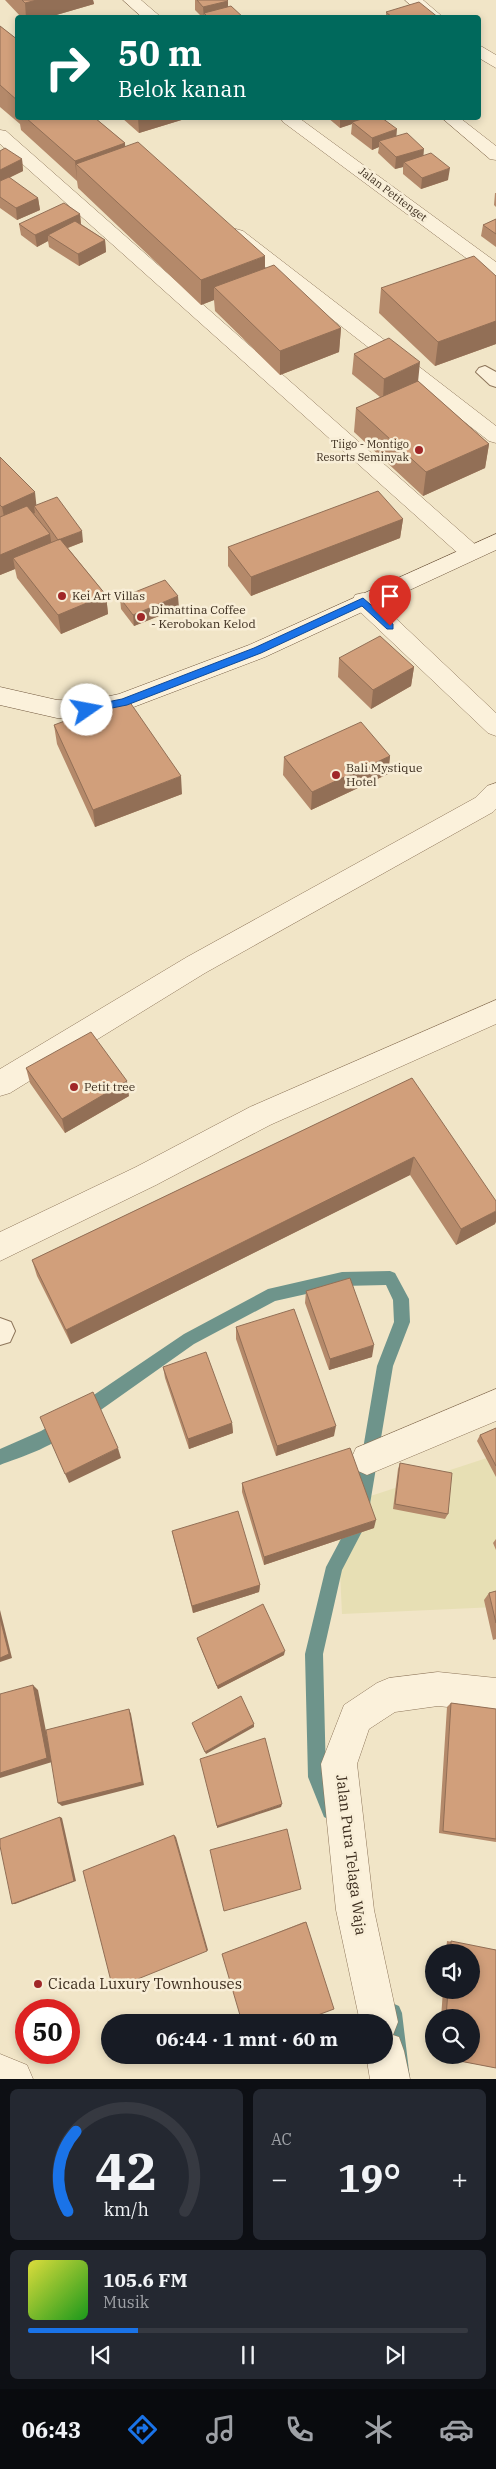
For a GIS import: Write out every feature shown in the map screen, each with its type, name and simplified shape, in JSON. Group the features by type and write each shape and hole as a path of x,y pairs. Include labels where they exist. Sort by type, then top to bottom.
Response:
{"street":[{"path":"130,0 150,15"},
{"path":"413,0 432,15"},
{"path":"481,52 496,63"},
{"name":"Jalan Petitenget","path":"292,120 496,272"},
{"path":"452,120 496,155"},
{"path":"0,135 469,551"},
{"path":"223,225 496,436"},
{"path":"0,696 57,709 87,710 123,702 257,651 469,551 496,541"},
{"path":"363,602 496,727"},
{"path":"0,1084 196,965 484,805 496,793"},
{"path":"0,1247 146,1176 260,1116 496,1012"},
{"path":"367,1458 496,1405"},
{"name":"Jalan Pura Telaga Waja","path":"378,2014 355,1910 339,1764 356,1717 388,1694 438,1689 496,1695"},
{"path":"387,2064 390,2079"},
{"path":"0,2074 13,2079"}],"shaded area":[{"path":"496,1455 496,1607 342,1614 337,1507"}],"building":[{"path":"22,0 37,0 25,3"},
{"path":"197,0 227,0 228,1 203,7"},
{"path":"419,2 435,15 390,15 386,12"},
{"path":"231,6 241,15 206,15 204,13"},
{"path":"0,26 15,38 15,98 0,85"},
{"path":"28,120 97,120 125,143 75,161"},
{"path":"358,120 385,120 397,129 372,138 352,122"},
{"path":"407,133 424,149 396,157 379,141"},
{"path":"138,142 265,256 201,280 76,164"},
{"path":"5,148 22,159 0,170 0,151"},
{"path":"431,153 450,168 422,178 404,162"},
{"path":"9,177 38,198 16,208 0,197 0,181"},
{"path":"64,203 80,214 35,235 19,224"},
{"path":"496,219 496,234 483,225"},
{"path":"75,221 105,240 78,254 48,235"},
{"path":"474,256 496,276 496,321 438,342 381,288"},
{"path":"274,265 341,328 280,351 214,287"},
{"path":"389,338 420,362 384,379 354,354"},
{"path":"418,381 489,444 426,472 356,408"},
{"path":"0,457 35,492 2,507 0,505"},
{"path":"378,491 403,519 251,577 228,547"},
{"path":"57,497 82,531 58,540 34,506"},
{"path":"27,506 50,534 0,555 0,517"},
{"path":"60,539 106,595 58,615 13,558"},
{"path":"165,580 178,596 133,615 120,598"},
{"path":"380,636 414,667 373,690 339,658"},
{"path":"127,698 181,776 93,810 54,725"},
{"path":"361,722 390,756 312,792 284,757"},
{"path":"91,1032 127,1081 62,1119 26,1068"},
{"path":"412,1078 496,1201 496,1211 461,1229 414,1157 66,1330 32,1260"},
{"path":"350,1278 374,1345 330,1359 306,1291"},
{"path":"294,1309 336,1426 277,1446 236,1327"},
{"path":"206,1352 232,1423 188,1439 163,1367"},
{"path":"93,1392 118,1448 65,1474 40,1417"},
{"path":"496,1428 496,1466 480,1435"},
{"path":"350,1448 376,1520 264,1557 242,1483"},
{"path":"400,1463 452,1473 448,1514 395,1504"},
{"path":"238,1511 260,1585 192,1606 172,1531"},
{"path":"496,1591 496,1623 489,1593"},
{"path":"263,1604 285,1651 217,1686 197,1638"},
{"path":"0,1618 9,1654 0,1658"},
{"path":"33,1685 47,1758 0,1773 0,1694"},
{"path":"241,1696 254,1724 205,1752 192,1723"},
{"path":"451,1703 496,1709 496,1839 443,1831"},
{"path":"129,1709 142,1782 58,1803 46,1730"},
{"path":"265,1738 282,1804 217,1826 200,1759"},
{"path":"60,1817 74,1881 12,1904 0,1839"},
{"path":"287,1829 301,1889 224,1911 210,1850"},
{"path":"174,1835 207,1951 113,1989 83,1871"},
{"path":"306,1922 334,2009 321,2014 240,2014 222,1954"},
{"path":"451,1941 466,1944 451,1944"},
{"path":"480,1947 496,1950 496,2068 475,2064 480,2064 480,2009 447,2009 447,1999 480,1999"}],"waterway":[{"path":"82,1413 189,1339 273,1294 342,1279 390,1278 401,1299 402,1322 385,1366 359,1522 334,1567 314,1654 317,1777 330,1811"},
{"path":"0,1457 47,1437 63,1426"},
{"path":"392,2013 400,2079"}],"place":[{"name":"Tiigo - Montigo Resorts Seminyak","path":"419,450"},
{"name":"Kei Art Villas","path":"62,596"},
{"name":"Dimattina Coffee - Kerobokan Kelod","path":"141,617"},
{"name":"Bali Mystique Hotel","path":"336,775"},
{"name":"Petit tree","path":"74,1087"},
{"name":"Cicada Luxury Townhouses","path":"38,1984"}],"route":[{"path":"87,710 123,702 257,651 363,602 390,626"}]}
